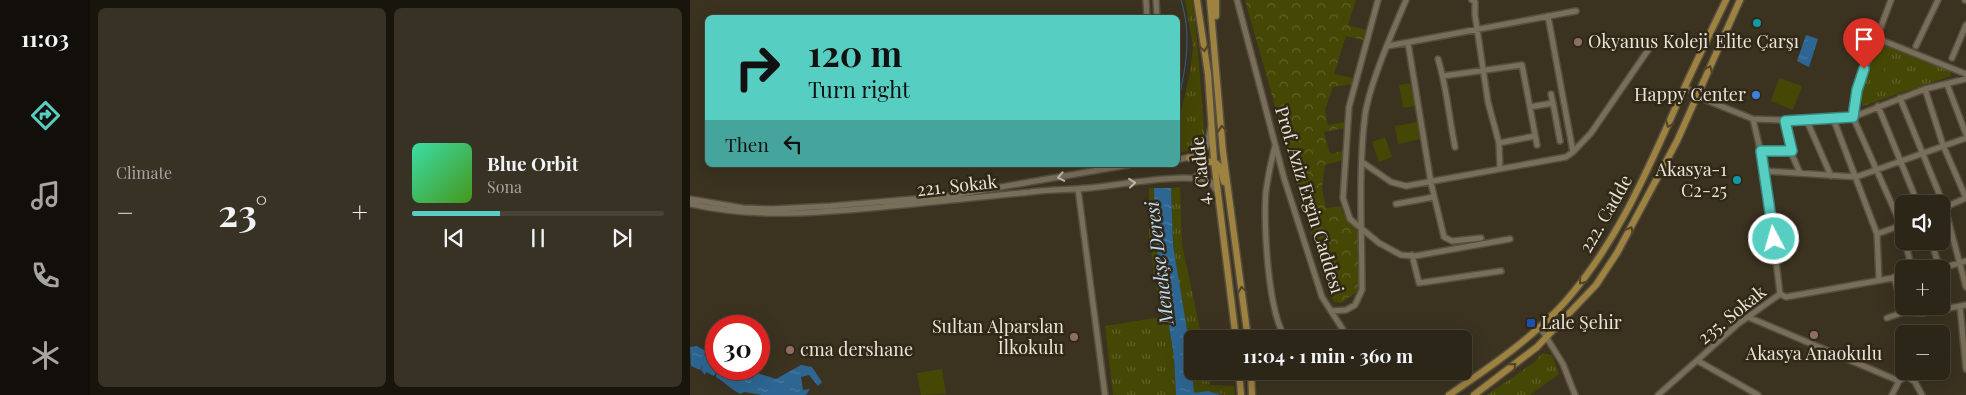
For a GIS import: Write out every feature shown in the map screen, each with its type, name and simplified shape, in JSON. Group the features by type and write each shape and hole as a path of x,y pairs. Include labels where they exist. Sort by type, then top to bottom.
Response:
{"main road":[{"name":"4. Cadde","path":"1197,0 1208,74 1214,161 1235,330"},
{"name":"4. Cadde","path":"1210,0 1223,152 1247,330"},
{"path":"1215,42 1216,0"},
{"name":"222. Cadde","path":"1449,395 1513,351 1540,327 1564,303 1609,243 1651,165 1685,86 1726,0"},
{"name":"222. Cadde","path":"1474,395 1491,384 1548,337 1596,285 1617,253 1676,141 1740,0"},
{"path":"1193,159 1214,161 1220,167 1229,200"},
{"path":"1240,380 1241,395"},
{"path":"1251,380 1252,395"}],"street":[{"path":"1146,0 1147,15"},
{"path":"1156,0 1157,15"},
{"name":"Prof. Aziz Ergin Caddesi","path":"1237,0 1275,145 1322,297 1331,312 1346,310 1355,305 1362,290 1362,162 1365,113 1406,0"},
{"path":"1378,0 1350,107 1343,198 1346,212 1350,219 1379,243 1400,255 1412,256 1510,239"},
{"path":"1891,0 1857,90 1853,117 1875,171 1895,211"},
{"path":"1916,46 1938,0"},
{"path":"1476,1 1477,31 1482,70 1499,143 1500,169"},
{"path":"1388,46 1477,31 1576,11"},
{"path":"1548,16 1573,152"},
{"path":"1952,58 1966,25"},
{"path":"1876,38 1966,74"},
{"path":"1362,162 1391,182 1406,186 1431,183 1566,157 1591,132 1655,40"},
{"path":"1408,43 1431,183 1445,239 1452,241 1481,238"},
{"path":"1438,59 1443,76 1455,147"},
{"path":"1443,76 1522,65 1537,145"},
{"path":"1685,86 1696,96 1753,119 1807,121 1853,117 1925,89 1966,79"},
{"path":"1947,84 1966,134"},
{"path":"1925,89 1943,145 1966,198 1950,206"},
{"path":"1551,94 1560,141"},
{"path":"1900,98 1938,195"},
{"path":"1530,107 1553,103"},
{"path":"1878,106 1914,195"},
{"path":"1833,118 1876,234 1879,280"},
{"name":"235. Sokak","path":"1658,395 1748,317 1780,294 1765,171 1753,119"},
{"path":"1785,121 1792,151 1800,173"},
{"path":"1807,121 1831,176"},
{"path":"1180,160 1193,159 1204,152 1211,125"},
{"path":"1499,143 1535,136"},
{"path":"1765,171 1856,177 1922,152 1966,138"},
{"path":"1275,145 1266,193 1267,254 1280,330"},
{"path":"1761,151 1792,151"},
{"path":"1193,159 1201,163 1202,170 1193,179"},
{"path":"690,199 743,208 780,209 831,206 949,196 1111,167"},
{"name":"221. Sokak","path":"690,204 752,213 794,214 950,202 1032,191 1193,179 1211,182 1218,196"},
{"path":"1078,189 1105,395"},
{"path":"1396,204 1434,197"},
{"path":"1876,234 1895,227"},
{"path":"1950,228 1963,262 1966,287"},
{"path":"1412,256 1419,283 1501,271"},
{"path":"1950,266 1963,262"},
{"path":"1780,294 1786,297 1894,277 1895,280"},
{"path":"1950,308 1963,306 1966,369"},
{"path":"1331,312 1343,330"},
{"path":"1887,318 1896,315"},
{"path":"1748,317 1899,381"},
{"path":"1540,327 1548,337 1563,364 1576,395"},
{"path":"1698,361 1758,395"},
{"path":"1892,395 1899,381 1906,376 1915,382 1922,395"}],"green space":[{"path":"1185,0 1192,0 1205,139 1201,148 1180,153 1180,116 1190,73 1193,47"},
{"path":"1245,0 1356,0 1348,25 1366,30 1363,40 1346,36 1334,74 1353,78 1352,84 1333,87 1325,109 1328,125 1345,122 1345,128 1324,132 1330,154 1343,151 1343,160 1325,165 1322,188 1326,208 1341,206 1356,228 1359,240 1360,268 1358,291 1341,303 1334,302 1324,279"},
{"path":"1878,43 1950,71 1951,76 1863,106 1861,99 1862,83"},
{"path":"1878,50 1890,55 1882,75 1871,70"},
{"path":"1779,78 1802,86 1793,110 1771,101"},
{"path":"1410,83 1415,106 1403,108 1399,85"},
{"path":"1417,122 1421,139 1398,144 1395,126"},
{"path":"1385,137 1392,157 1379,162 1372,142"},
{"path":"1180,187 1182,244 1200,330 1187,330 1173,245 1171,188"},
{"path":"1149,188 1154,188 1155,238 1174,357 1176,395 1113,395 1105,326 1161,317 1149,238"},
{"path":"1542,353 1552,355 1559,374 1530,395 1487,395 1536,361"},
{"path":"942,369 946,394 921,395 917,373"},
{"path":"1193,380 1209,380 1210,385 1234,386 1235,395 1205,392 1194,393"}],"water":[{"path":"1806,35 1818,39 1809,67 1797,61"},
{"path":"1154,188 1171,188 1173,245 1187,330 1184,330 1184,380 1193,380 1194,393 1208,391 1221,395 1176,395 1174,357 1155,238"},
{"path":"697,346 705,351 705,375 701,370 703,365 700,370 691,366 690,347"},
{"path":"801,365 812,367 822,382 818,386 809,375 801,377 803,390 810,389 806,395 762,395 744,392 741,394 720,380 770,380 770,377 776,379"}],"waterway":[{"name":"Menekşe Deresi","path":"1180,92 1187,51 1186,26 1181,0"}],"place":[{"name":"Elite Çarşı","path":"1757,23"},
{"name":"Okyanus Koleji","path":"1578,42"},
{"name":"Happy Center","path":"1756,95"},
{"name":"Akasya-1 C2-25","path":"1737,180"},
{"name":"Lale Şehir","path":"1531,323"},
{"name":"Akasya Anaokulu","path":"1814,335"},
{"name":"Sultan Alparslan İlkokulu","path":"1074,337"},
{"name":"cma dershane","path":"790,350"}],"route":[{"path":"1774,239 1761,151 1792,151 1785,121 1804,122 1853,117 1857,90 1864,69"}]}
